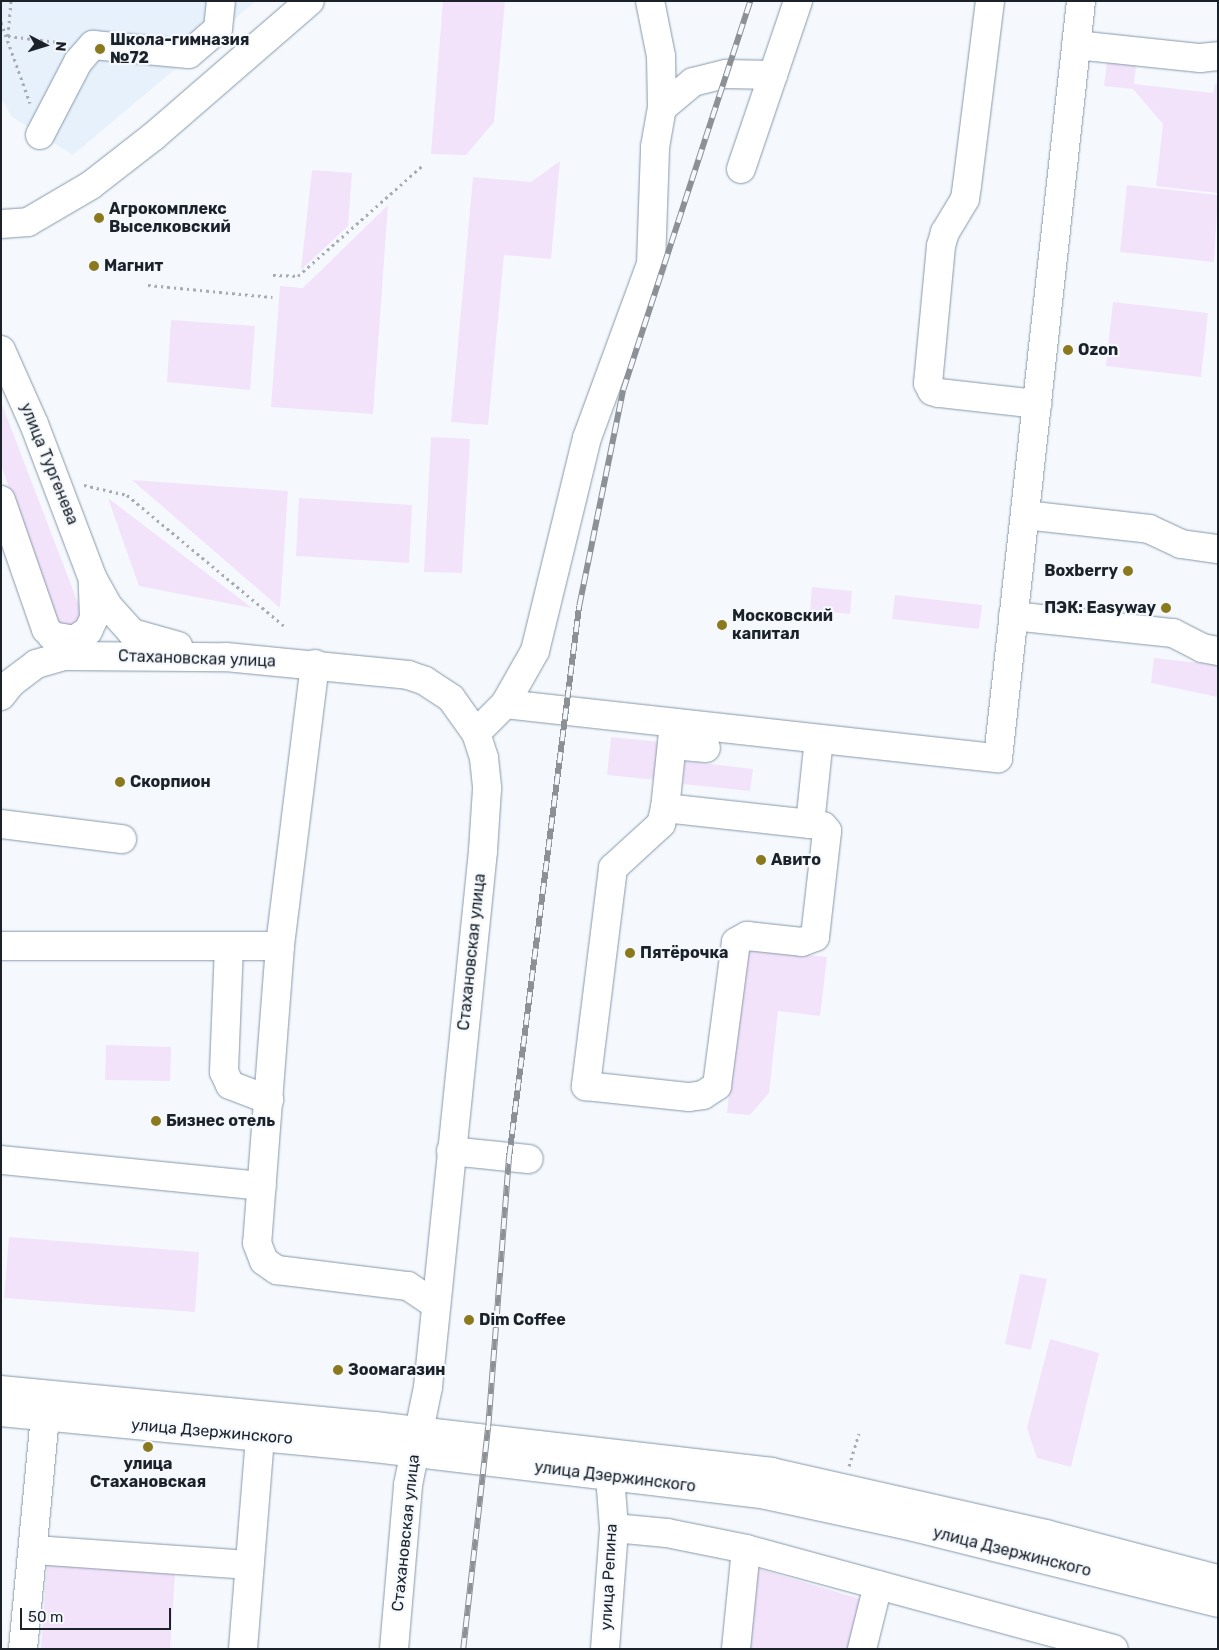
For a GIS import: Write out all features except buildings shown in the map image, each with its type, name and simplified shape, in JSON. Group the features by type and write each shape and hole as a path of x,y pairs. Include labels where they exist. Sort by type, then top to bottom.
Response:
{"main road":[{"path":"40,135 78,62 93,46 189,54 218,29 221,1"},
{"path":"1,224 28,222 91,185 154,136 310,1"},
{"path":"476,733 505,704 535,651 587,438 651,264 655,146 662,108 660,56 650,1"},
{"path":"741,169 798,1"},
{"path":"990,1 967,185 964,199 945,232 941,246 928,383 932,390 939,393 1037,404"},
{"path":"505,704 673,734 819,738 998,758 1037,404 1050,377 1068,213 1076,45 1081,1"},
{"path":"1076,45 1200,58 1218,56"},
{"path":"662,108 693,82 726,74 773,75"},
{"name":"улица Тургенева","path":"1,350 34,424 93,579"},
{"path":"3,504 46,629 52,636 74,640 88,631 94,618 93,579"},
{"path":"1025,515 1149,529 1181,544 1218,549"},
{"path":"93,579 108,606 132,633 226,657"},
{"path":"1014,616 1173,634 1202,648 1218,651"},
{"name":"Стахановская улица","path":"1,696 25,672 36,664 64,656 226,657 391,672 425,681 451,698 476,733 484,758 485,816 428,1387 408,1485 394,1649"},
{"path":"315,664 280,946 257,1243 264,1262 277,1270 408,1286 436,1305"},
{"path":"673,734 706,748"},
{"path":"665,808 810,824 824,826 827,831 815,937 802,942 747,936 736,942 717,1086 703,1095 689,1097 586,1086 610,876 620,859 661,824 665,808 673,734"},
{"path":"810,824 819,738"},
{"path":"1,824 122,839"},
{"path":"1,946 280,946"},
{"path":"229,946 224,1072 230,1084 268,1100"},
{"path":"451,1151 529,1159"},
{"path":"1,1160 262,1186"},
{"name":"улица Дзержинского","path":"1,1390 417,1442 771,1472 1046,1534 1218,1579"},
{"name":"улица Дзержинского","path":"1,1412 45,1418 260,1436 417,1442 610,1476 766,1495 914,1527 1218,1603"},
{"path":"23,1649 34,1550 45,1418"},
{"path":"243,1649 260,1436"},
{"name":"улица Репина","path":"605,1649 614,1528 610,1476"},
{"path":"614,1528 667,1533 746,1549 1114,1649"},
{"path":"736,1649 746,1549"},
{"path":"34,1550 250,1565"},
{"path":"862,1649 878,1585"}],"path":[{"path":"8,36 11,1"},
{"path":"1,22 8,36 40,135"},
{"path":"8,36 65,41 78,62"},
{"path":"274,275 298,276 423,164"},
{"path":"148,285 272,297"},
{"path":"84,485 127,494 284,626"},
{"path":"846,1476 859,1434"}],"shaded area":[{"name":"Школа-гимназия №72","path":"1,1 256,1 73,155 12,117 1,98"},
{"path":"443,1 505,1 494,122 466,155 431,154"},
{"path":"1107,62 1136,65 1134,84 1213,93 1215,84 1218,85 1218,193 1156,186 1163,124 1133,89 1104,86"},
{"path":"560,161 551,259 504,255 488,425 451,422 473,177 531,182"},
{"path":"312,170 352,173 348,226 301,270"},
{"path":"1127,185 1218,195 1214,262 1120,252"},
{"path":"388,205 373,414 271,407 280,286 303,288"},
{"path":"1113,302 1208,313 1201,377 1106,366"},
{"path":"171,320 255,326 250,390 167,382"},
{"path":"1,402 83,616 84,621 60,630 1,465"},
{"path":"431,437 470,439 462,573 424,572"},
{"path":"132,480 288,491 280,608"},
{"path":"108,498 252,608 139,586"},
{"path":"299,498 412,505 409,563 296,556"},
{"path":"812,587 852,591 850,614 810,610"},
{"path":"895,595 982,605 979,629 892,619"},
{"path":"1154,658 1218,665 1218,697 1151,683"},
{"path":"611,737 660,742 656,780 607,775"},
{"path":"685,761 753,769 750,791 683,784"},
{"path":"745,948 827,957 820,1016 778,1011 769,1093 750,1115 727,1113"},
{"path":"106,1045 171,1047 170,1081 105,1080"},
{"path":"9,1237 199,1252 195,1312 4,1298"},
{"path":"1020,1274 1047,1279 1031,1350 1005,1344"},
{"path":"1050,1339 1099,1353 1071,1467 1037,1458 1027,1428"},
{"path":"47,1565 175,1574 170,1649 41,1649"},
{"path":"753,1567 864,1600 852,1649 747,1649"}],"railway":[{"path":"463,1649 488,1427 509,1156 579,606 623,390 750,1"}],"place":[{"name":"Школа-гимназия №72","path":"100,49"},
{"name":"Агрокомплекс Выселковский","path":"99,218"},
{"name":"Магнит","path":"94,266"},
{"name":"Ozon","path":"1068,350"},
{"name":"Boxberry","path":"1128,571"},
{"name":"ПЭК: Easyway","path":"1166,608"},
{"name":"Московский капитал","path":"722,625"},
{"name":"Скорпион","path":"120,782"},
{"name":"Авито","path":"761,860"},
{"name":"Пятёрочка","path":"630,953"},
{"name":"Бизнес отель","path":"156,1121"},
{"name":"Dim Coffee","path":"469,1320"},
{"name":"Зоомагазин","path":"338,1370"},
{"name":"улица Стахановская","path":"148,1447"}]}
